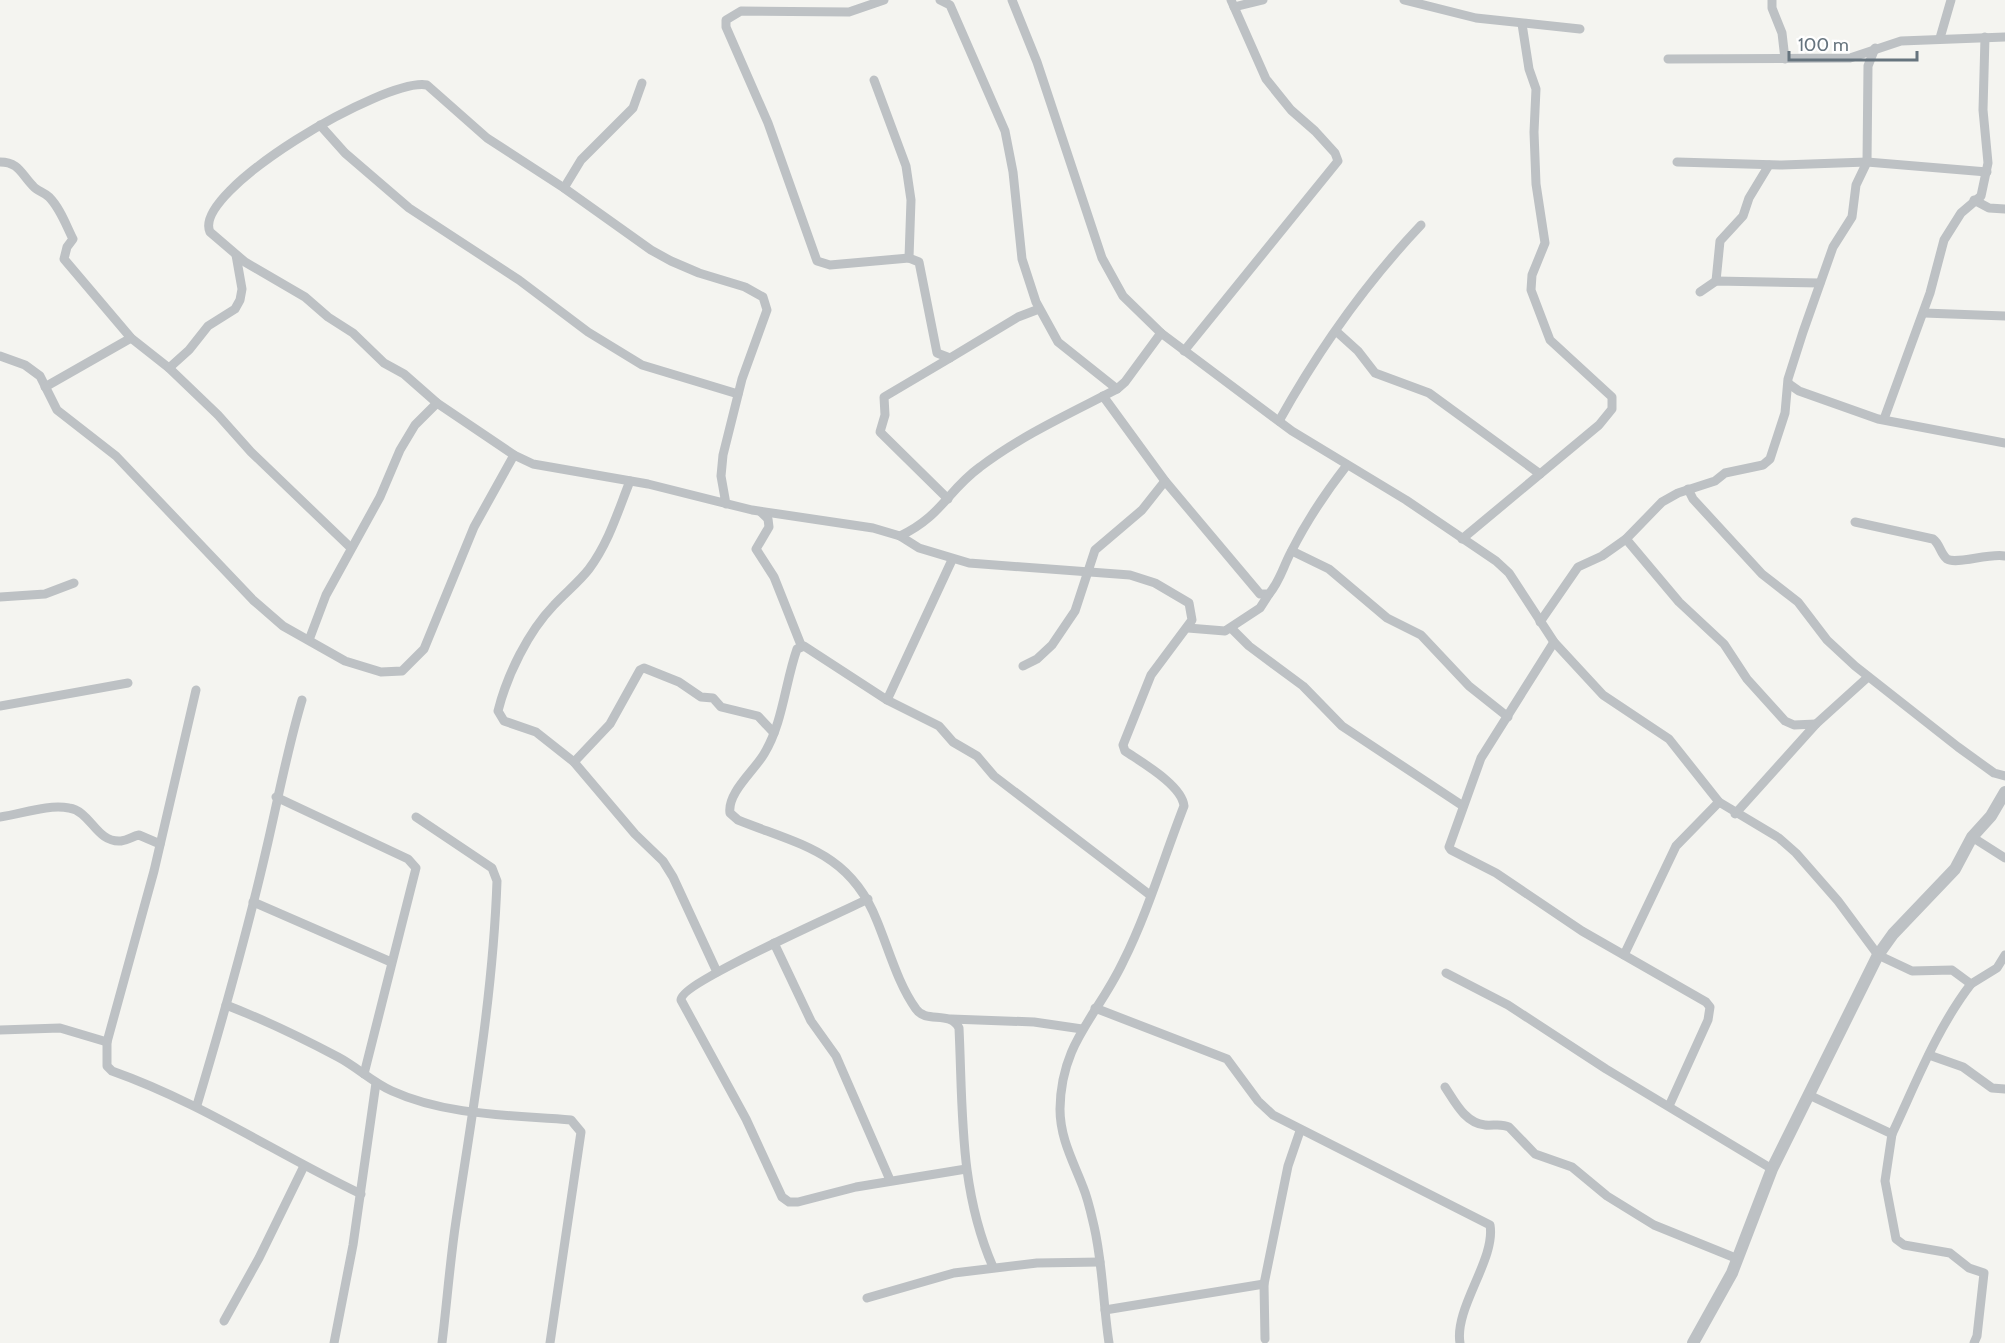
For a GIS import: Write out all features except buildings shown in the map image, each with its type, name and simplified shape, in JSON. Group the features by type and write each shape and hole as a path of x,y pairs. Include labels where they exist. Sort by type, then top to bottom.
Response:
{"street":[{"path":"884,0 849,12 741,11 726,20 726,27 768,123 818,261 830,265 909,258 919,262 937,353 941,357 950,358"},
{"path":"940,0 950,5 1005,131 1013,172 1022,259 1039,309 1058,342 1117,389"},
{"path":"1012,0 1037,62 1109,275 1123,296 1161,333 1279,421 1320,450 1406,500 1509,573 1554,642 1604,695 1669,739 1719,801 1735,814 1779,838 1796,853 1832,893 1878,955 1912,970 1952,970 1971,984"},
{"path":"1184,351 1338,161 1335,153 1291,110 1266,79 1233,4 1263,0"},
{"path":"1404,0 1467,17 1580,29"},
{"path":"1772,0 1772,8 1782,33 1785,59"},
{"path":"1940,38 1951,0"},
{"path":"1462,539 1599,425 1612,409 1613,403 1609,392 1568,359 1550,340 1531,290 1532,274 1545,243 1536,184 1534,132 1536,89 1529,69 1522,24"},
{"path":"1884,419 1924,312 1944,240 1961,213 1981,196 1987,172 1983,110 1985,37"},
{"path":"1668,59 1850,58 1901,40 2005,37"},
{"path":"1540,622 1578,567 1602,556 1626,539 1662,502 1688,489 1715,481 1725,472 1763,465 1770,459 1785,413 1789,384 1820,283 1833,247 1852,217 1856,185 1868,162 1868,66 1875,48"},
{"path":"1850,58 1868,66"},
{"path":"874,80 906,166 911,201 909,258"},
{"path":"564,188 581,160 633,108 642,83"},
{"path":"726,504 721,476 738,394 767,310 763,297 745,287 699,273 671,261 487,138 427,85 403,87 346,110 320,125 258,166 217,206 209,218 210,232 236,255 263,270 279,284 304,297 328,317 353,333 384,363 404,374 437,403 514,455 555,470 630,481 726,504 761,512 857,525 900,536 919,548 952,560 989,566 1130,575 1155,583 1189,603 1192,611 1188,628 1150,675 1123,745 1125,751 1161,776 1183,800 1184,806 1124,962 1082,1029 1063,1072 1060,1112 1064,1140 1084,1189 1100,1262 1108,1343"},
{"path":"320,125 345,153 409,208 519,280 588,332 642,364 738,394"},
{"path":"0,162 14,163 35,189 48,196 73,239 67,247 65,262 131,338 169,368 219,415 239,440 286,484 319,520 351,548"},
{"path":"1677,162 1769,165 1868,162 1987,172"},
{"path":"1716,281 1720,241 1743,216 1749,198 1769,165"},
{"path":"1974,200 1989,208 2005,209"},
{"path":"1279,421 1300,383 1386,262 1421,225"},
{"path":"169,368 189,350 208,326 235,309 242,289 236,255"},
{"path":"1700,292 1716,281 1820,283"},
{"path":"948,499 880,432 885,415 884,397 1018,316 1039,309"},
{"path":"1924,312 2005,316"},
{"path":"1337,332 1358,351 1375,373 1429,393 1539,474"},
{"path":"900,536 930,519 970,475 997,454 1117,389 1125,382 1161,333"},
{"path":"45,387 131,338"},
{"path":"0,356 32,369 57,410 116,456 254,600 284,626 345,661 381,672 402,671 412,664 432,634 474,527 514,455"},
{"path":"1789,384 1799,391 1884,419 2005,443"},
{"path":"1103,396 1165,481 1208,528 1258,593 1269,594"},
{"path":"309,640 326,595 380,497 407,436 437,403"},
{"path":"1188,628 1215,632 1231,628 1260,608 1282,575 1292,550 1322,499 1347,465"},
{"path":"630,481 602,549 588,570 552,607 540,623 510,676 498,711 504,721 536,732 574,762 668,868 717,972"},
{"path":"1023,666 1037,659 1064,630 1082,599 1090,571 1091,558 1095,550 1142,510 1165,481"},
{"path":"1688,489 1693,499 1762,573 1798,602 1827,640 1868,677 1958,747 1994,773 2005,776"},
{"path":"761,512 768,519 769,527 756,549 774,577 801,645 887,700 939,726 953,742 977,756 994,776 1150,895"},
{"path":"1855,522 1933,539 1946,558 1954,561 1991,554 2005,556"},
{"path":"1626,539 1679,602 1724,644 1747,679 1785,721 1794,725 1816,724"},
{"path":"1292,550 1329,569 1387,618 1421,635 1469,686 1508,717"},
{"path":"887,700 952,560"},
{"path":"0,597 45,594 74,584"},
{"path":"1231,628 1249,646 1303,686 1348,732 1463,806"},
{"path":"1554,642 1481,758 1449,843 1451,850 1496,873 1582,931 1697,996 1710,1007 1708,1020 1669,1106"},
{"path":"801,645 797,649 790,668 774,733 764,755 731,802 730,813 738,820 815,849 846,873 868,899 892,960 915,1008 924,1015 951,1019 1034,1022 1082,1029"},
{"path":"574,762 610,724 640,670 644,668 679,682 701,697 713,698 725,708 758,716 774,733"},
{"path":"1735,814 1816,724 1868,677"},
{"path":"0,706 128,683"},
{"path":"196,690 160,844 107,1042 106,1062 109,1069 197,1106 304,1166 361,1194"},
{"path":"197,1106 253,902 276,797 302,700"},
{"path":"1693,1343 1738,1259 1772,1169 1878,955 1893,934 1955,869 1972,837 1991,816 2005,792"},
{"path":"276,797 414,864 416,872 390,962 364,1074"},
{"path":"1624,955 1676,846 1719,801"},
{"path":"0,817 49,808 69,808 87,816 95,828 109,839 123,841 138,835 160,844"},
{"path":"417,817 484,862 496,874 490,992 475,1113 456,1222 442,1343"},
{"path":"1972,837 2005,858"},
{"path":"868,899 717,972 684,992 681,1000 746,1119 782,1197 789,1202 798,1202 890,1180 966,1168"},
{"path":"253,902 390,962"},
{"path":"774,943 811,1021 836,1056 890,1180"},
{"path":"1974,1343 1984,1274 1965,1265 1950,1253 1904,1245 1896,1239 1885,1181 1892,1134 1929,1055 1960,998 1971,984 2001,970 2005,955"},
{"path":"1446,973 1508,1005 1606,1069 1772,1169"},
{"path":"226,1005 320,1048 376,1083 404,1095 475,1113 571,1120 580,1128 550,1343"},
{"path":"1095,1008 1227,1059 1267,1111 1300,1131 1363,1159 1490,1226 1481,1268 1460,1326 1460,1343"},
{"path":"951,1019 959,1028 966,1168 973,1214 993,1267"},
{"path":"0,1030 60,1028 107,1042"},
{"path":"1929,1055 1963,1067 1992,1088 2005,1089"},
{"path":"334,1343 361,1194 376,1083"},
{"path":"1445,1087 1463,1114 1472,1121 1485,1125 1509,1127 1534,1154 1572,1167 1607,1196 1654,1225 1738,1259"},
{"path":"1809,1095 1892,1134"},
{"path":"1265,1339 1264,1284 1288,1166 1300,1131"},
{"path":"224,1321 259,1258 304,1166"},
{"path":"867,1298 943,1275 993,1267 1100,1262"},
{"path":"1104,1310 1264,1284"}]}
